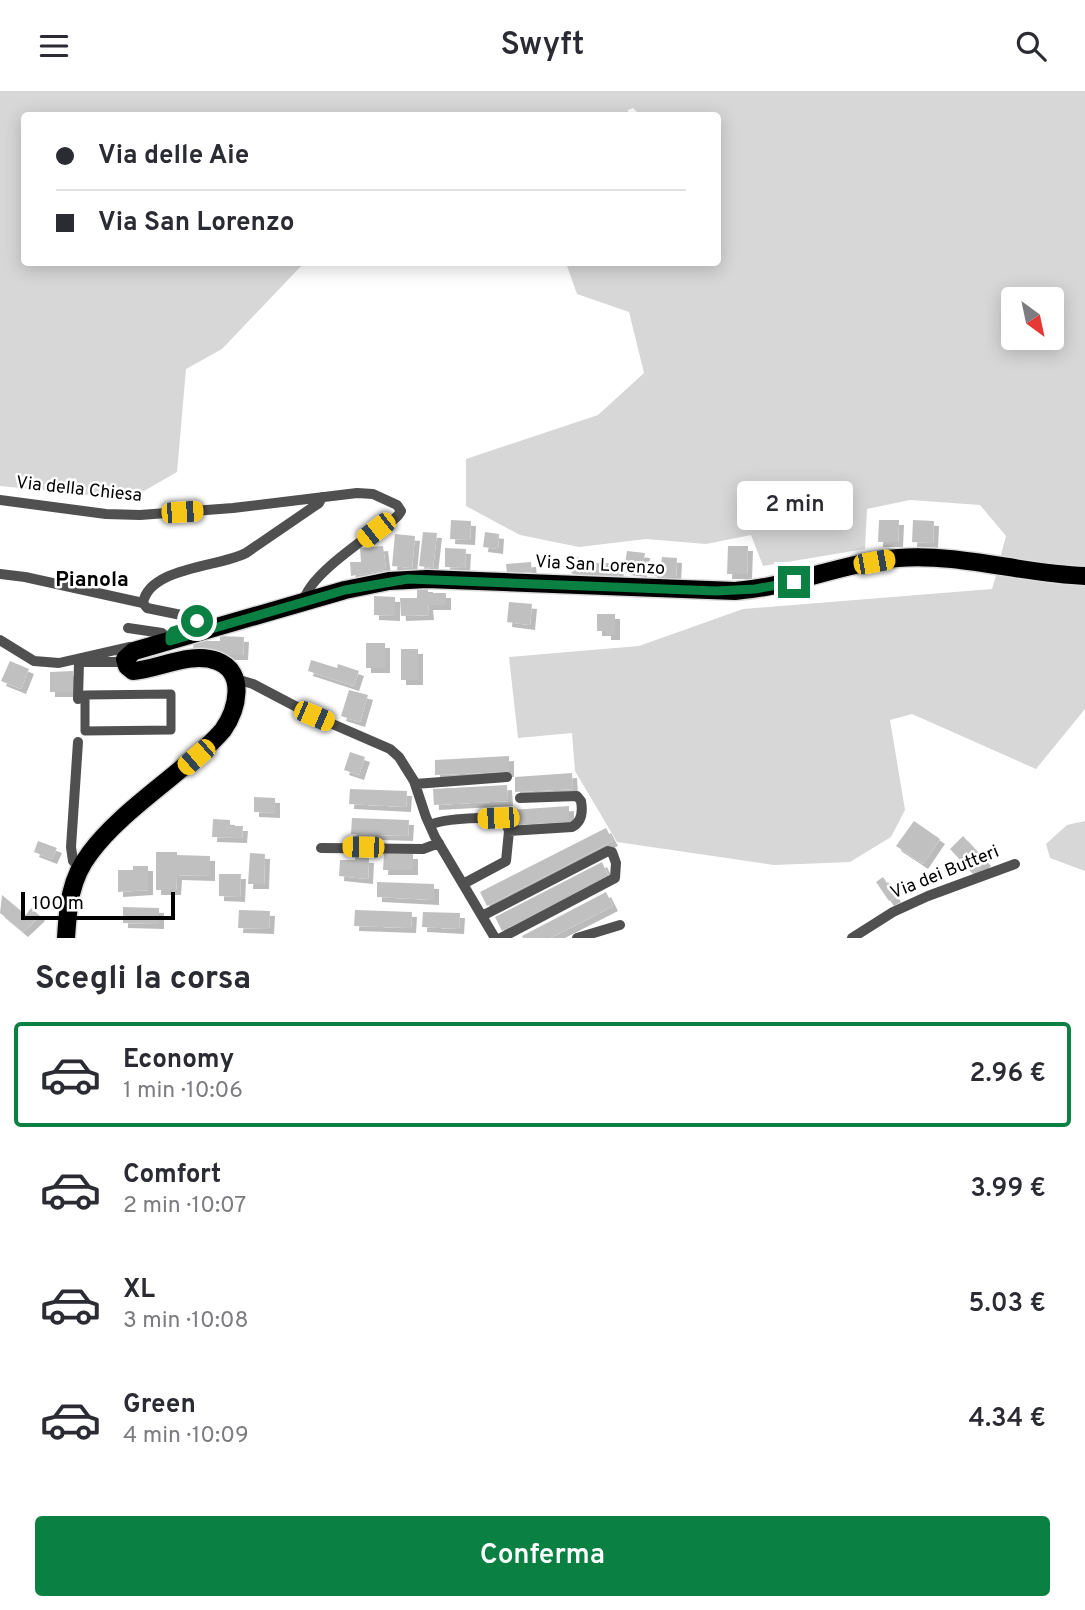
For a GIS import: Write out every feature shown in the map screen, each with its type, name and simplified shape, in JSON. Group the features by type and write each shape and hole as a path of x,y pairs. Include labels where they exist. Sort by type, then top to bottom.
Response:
{"main road":[{"name":"Via San Lorenzo","path":"127,654 304,601 368,585 408,579 692,591 755,589 874,562 911,557 1037,573 1085,576"},
{"path":"66,938 69,900 80,868 94,847 222,731 235,703 236,683 230,670 221,663 211,660 183,661 136,671 129,668 127,654"}],"street":[{"name":"Via della Chiesa","path":"0,500 131,515 233,508 357,493 373,494 395,503 401,511 395,519 376,530 326,571 308,591 304,601"},
{"path":"143,603 147,593 170,576 240,556 313,507 322,497"},
{"path":"0,575 25,577 143,603 152,609 185,614 197,619 195,624 173,631 170,639 162,633 128,628"},
{"path":"0,640 34,661 75,662 127,654"},
{"path":"75,662 78,699"},
{"path":"236,683 243,681 253,684 314,716 390,749 404,763 439,843 495,938"},
{"path":"80,868 73,861 71,837 78,731 171,730 174,710 171,694 85,695 85,730"},
{"path":"415,784 507,777"},
{"path":"509,831 572,827 580,821 582,804 577,796 520,798"},
{"path":"430,825 440,821 498,818 505,821 509,831 506,861 463,884"},
{"path":"321,848 423,849 439,843"},
{"path":"482,916 608,851 612,852 616,863 616,876 612,880 501,938"},
{"name":"Via dei Butteri","path":"852,938 892,912 1015,864"},
{"path":"577,938 620,925"}],"shaded area":[{"path":"0,91 1085,91 1085,571 999,562 1006,536 980,505 910,500 867,509 865,549 763,566 751,535 706,544 646,539 579,547 520,535 466,506 466,459 598,415 644,373 629,312 577,294 567,266 721,266 721,112 637,112 633,108 628,112 21,112 21,266 301,266 222,349 186,369 177,472 130,499 0,486"},
{"path":"997,572 1085,582 1085,709 1036,769 912,714 890,720 905,810 891,837 850,862 774,865 617,842 575,771 572,733 518,738 509,657 639,646 743,609 992,589"},
{"path":"1085,821 1085,871 1050,858 1046,844 1067,825"}],"building":[{"path":"451,520 471,521 470,540 450,539"},
{"path":"879,520 899,520 898,542 878,542"},
{"path":"913,520 934,521 933,543 912,542"},
{"path":"423,532 437,533 433,568 419,566"},
{"path":"485,532 499,534 498,549 483,547"},
{"path":"395,534 415,536 412,568 392,566"},
{"path":"383,546 386,570 351,576 350,562 361,562 360,548"},
{"path":"728,546 748,546 747,574 727,574"},
{"path":"445,548 466,549 465,568 445,567"},
{"path":"627,551 645,553 642,572 624,570"},
{"path":"577,557 592,563 619,563 618,580 587,579 571,573"},
{"path":"662,557 677,558 676,577 652,576 652,564 661,564"},
{"path":"531,562 532,572 507,574 506,564"},
{"path":"417,587 428,587 428,593 446,593 446,605 428,605 429,615 401,616 400,598 417,598"},
{"path":"374,596 395,597 395,616 374,615"},
{"path":"509,602 532,604 530,625 507,622"},
{"path":"597,614 615,614 615,635 597,631"},
{"path":"220,636 244,637 243,655 220,655 220,650 193,649 194,641 220,641"},
{"path":"366,643 385,643 385,668 366,668"},
{"path":"401,649 418,649 418,680 401,680"},
{"path":"311,660 337,668 338,664 359,671 354,686 308,671"},
{"path":"10,661 29,669 21,689 1,681"},
{"path":"73,671 73,692 50,692 50,672"},
{"path":"349,690 368,695 360,722 341,716"},
{"path":"350,752 365,757 359,775 344,770"},
{"path":"509,756 509,772 435,775 435,760"},
{"path":"572,773 573,789 515,792 515,777"},
{"path":"507,785 508,801 434,805 433,789"},
{"path":"350,789 407,791 406,807 349,804"},
{"path":"254,797 275,798 275,813 254,812"},
{"path":"569,806 569,822 512,825 511,810"},
{"path":"352,818 409,820 408,836 351,834"},
{"path":"213,819 230,820 230,826 243,826 242,838 212,837"},
{"path":"914,821 940,839 923,864 896,846"},
{"path":"606,828 613,841 487,906 480,892"},
{"path":"963,836 986,861 973,874 950,849"},
{"path":"38,841 57,848 52,859 34,852"},
{"path":"156,852 210,856 210,876 177,875 176,890 156,890"},
{"path":"250,853 265,854 264,884 248,884"},
{"path":"384,854 413,854 413,870 383,870"},
{"path":"355,857 369,858 368,879 339,876 340,860 355,860"},
{"path":"602,862 609,877 502,931 495,917"},
{"path":"133,866 148,866 148,890 118,892 118,870 133,870"},
{"path":"219,874 241,874 240,897 219,896"},
{"path":"883,877 896,897 889,901 876,882"},
{"path":"377,882 434,884 434,900 377,897"},
{"path":"606,892 613,906 550,938 523,938 522,936"},
{"path":"2,895 26,915 31,908 40,916 23,932 0,913"},
{"path":"123,907 159,908 159,924 123,923"},
{"path":"239,910 270,911 269,929 238,928"},
{"path":"355,910 412,912 411,928 354,926"},
{"path":"423,912 460,913 459,929 422,927"}],"district":[{"name":"Pianola","path":"92,580"}],"route":[{"path":"197,621 173,631 170,641 345,590 408,579 716,591 755,589 794,582"}]}
